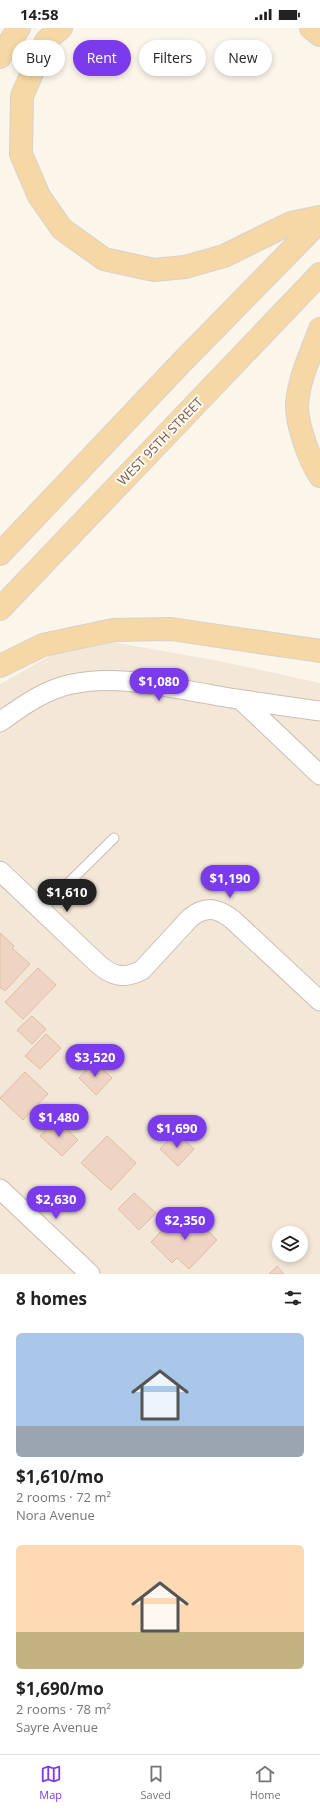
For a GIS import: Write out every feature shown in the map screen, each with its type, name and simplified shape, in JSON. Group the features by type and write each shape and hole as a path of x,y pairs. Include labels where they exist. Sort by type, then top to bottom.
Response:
{"main road":[{"path":"0,57 18,28"},
{"path":"61,28 46,41 22,96 21,154 39,196 62,229 104,259 154,270 185,267 224,256 291,223 320,217"},
{"path":"310,28 320,35"},
{"path":"0,554 179,365 320,221"},
{"name":"WEST 95TH STREET","path":"0,609 320,274"},
{"path":"320,330 302,376 297,407 304,442 320,476"},
{"path":"0,666 42,645 113,630 171,630 320,651"}],"street":[{"path":"0,722 20,707 46,693 71,684 97,680 129,681 241,700 320,710"},
{"path":"241,700 320,775"},
{"path":"0,871 105,970 124,976 132,975 142,970 190,918 197,912 204,909 211,909 234,920 320,1001"},
{"path":"0,1189 90,1274"}],"lane":[{"path":"41,910 114,838"}],"shaded area":[{"path":"107,641 219,661 320,683 320,1274 0,1274 0,684 59,651"}],"building":[{"path":"0,933 14,946 12,948 30,964 5,991 0,987"},
{"path":"38,968 56,985 23,1019 5,1002"},
{"path":"32,1016 46,1029 32,1044 17,1030"},
{"path":"46,1034 61,1048 40,1069 25,1056"},
{"path":"94,1061 112,1078 96,1095 79,1078"},
{"path":"25,1072 48,1094 23,1120 0,1098"},
{"path":"56,1119 78,1140 62,1156 40,1136"},
{"path":"176,1132 194,1149 178,1166 160,1149"},
{"path":"107,1136 136,1163 111,1190 81,1163"},
{"path":"134,1193 156,1213 139,1230 118,1209"},
{"path":"191,1213 217,1240 189,1269 177,1258 172,1263 151,1242 169,1223 175,1229"},
{"path":"277,1266 284,1274 269,1274"}]}
